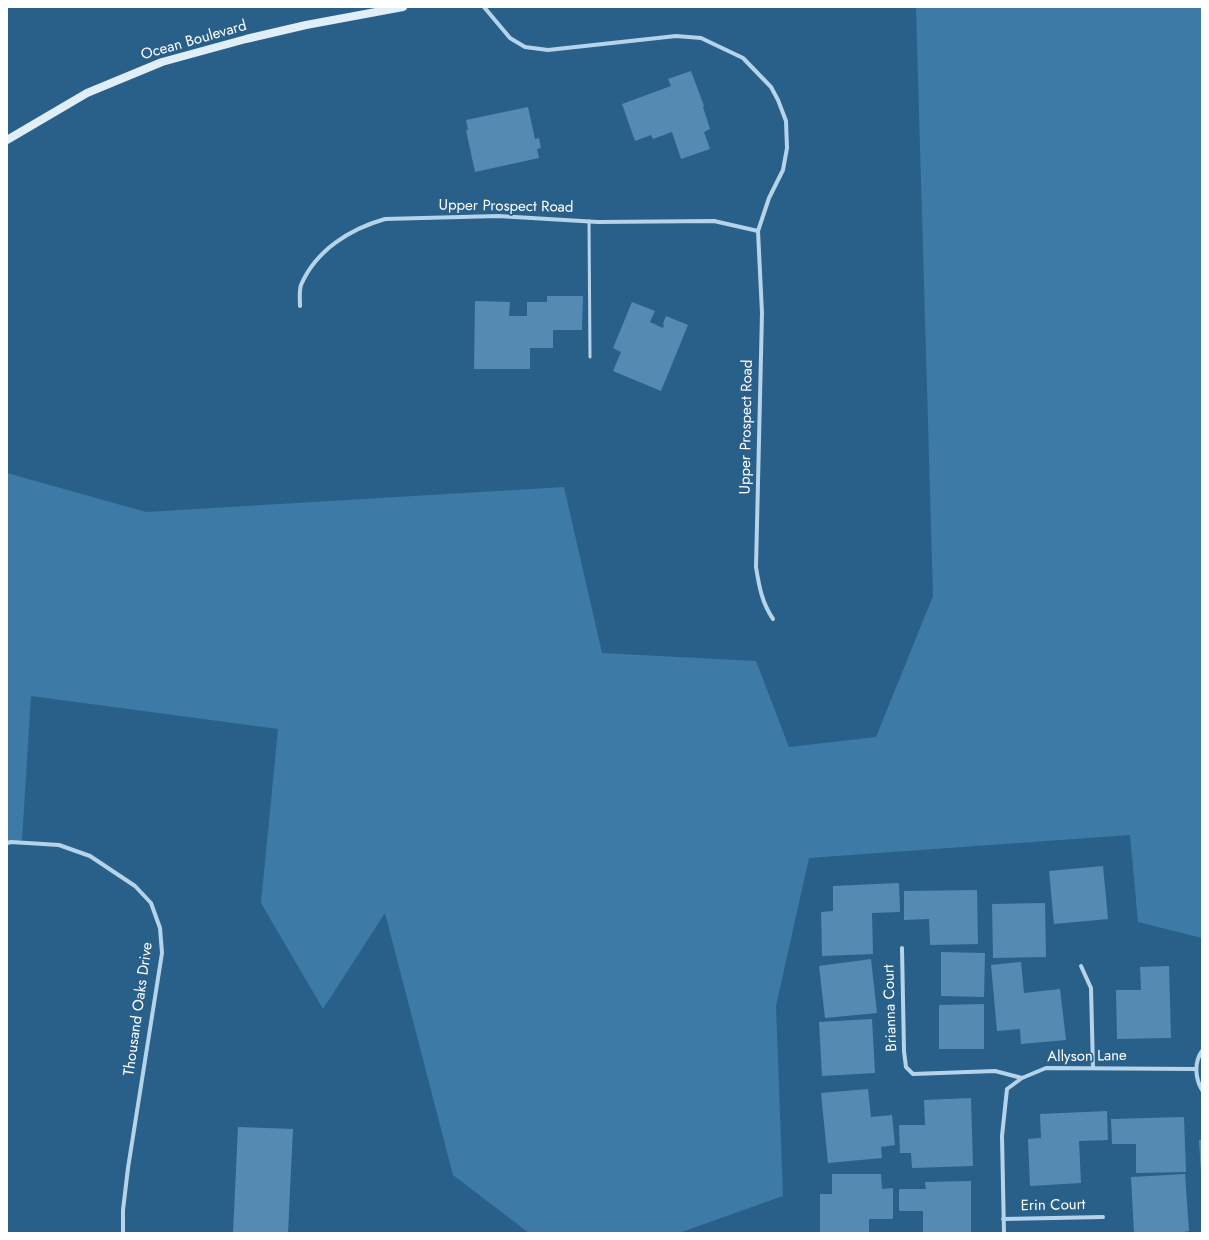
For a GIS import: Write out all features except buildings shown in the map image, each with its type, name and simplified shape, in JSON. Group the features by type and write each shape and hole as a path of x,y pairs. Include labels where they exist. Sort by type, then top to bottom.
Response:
{"street":[{"name":"Ocean Boulevard","path":"7,140 87,93 162,62 246,39 403,7"},
{"name":"Upper Prospect Road","path":"484,7 510,38 525,47 548,50 676,36 701,38 743,58 771,87 778,100 786,121 787,148 783,170 769,198 758,231 762,313 756,567 759,589 768,612 773,619"},
{"name":"Upper Prospect Road","path":"300,306 301,286 323,252 343,237 370,223 385,219 498,216 588,221 714,221 758,231"},
{"name":"Thousand Oaks Drive","path":"7,843 59,845 90,856 135,886 151,903 160,928 162,953 128,1168 123,1210 123,1233"},
{"name":"Brianna Court","path":"902,948 904,1051 906,1067 913,1074 995,1071 1022,1078"},
{"path":"1081,966 1092,988 1093,1068"},
{"path":"1202,1051 1199,1055 1196,1069 1198,1084 1202,1090"},
{"name":"Allyson Lane","path":"1004,1233 1002,1136 1007,1090 1022,1078 1046,1068 1196,1069"},
{"name":"Erin Court","path":"1003,1219 1103,1217"}],"lane":[{"path":"588,221 590,357"}],"shaded area":[{"path":"916,7 1202,7 1202,938 1138,922 1130,835 809,858 776,1006 783,1196 679,1233 529,1233 453,1175 385,913 323,1009 261,903 278,729 31,696 22,840 7,844 7,473 146,512 564,487 602,653 756,661 789,747 876,737 933,596"}]}
